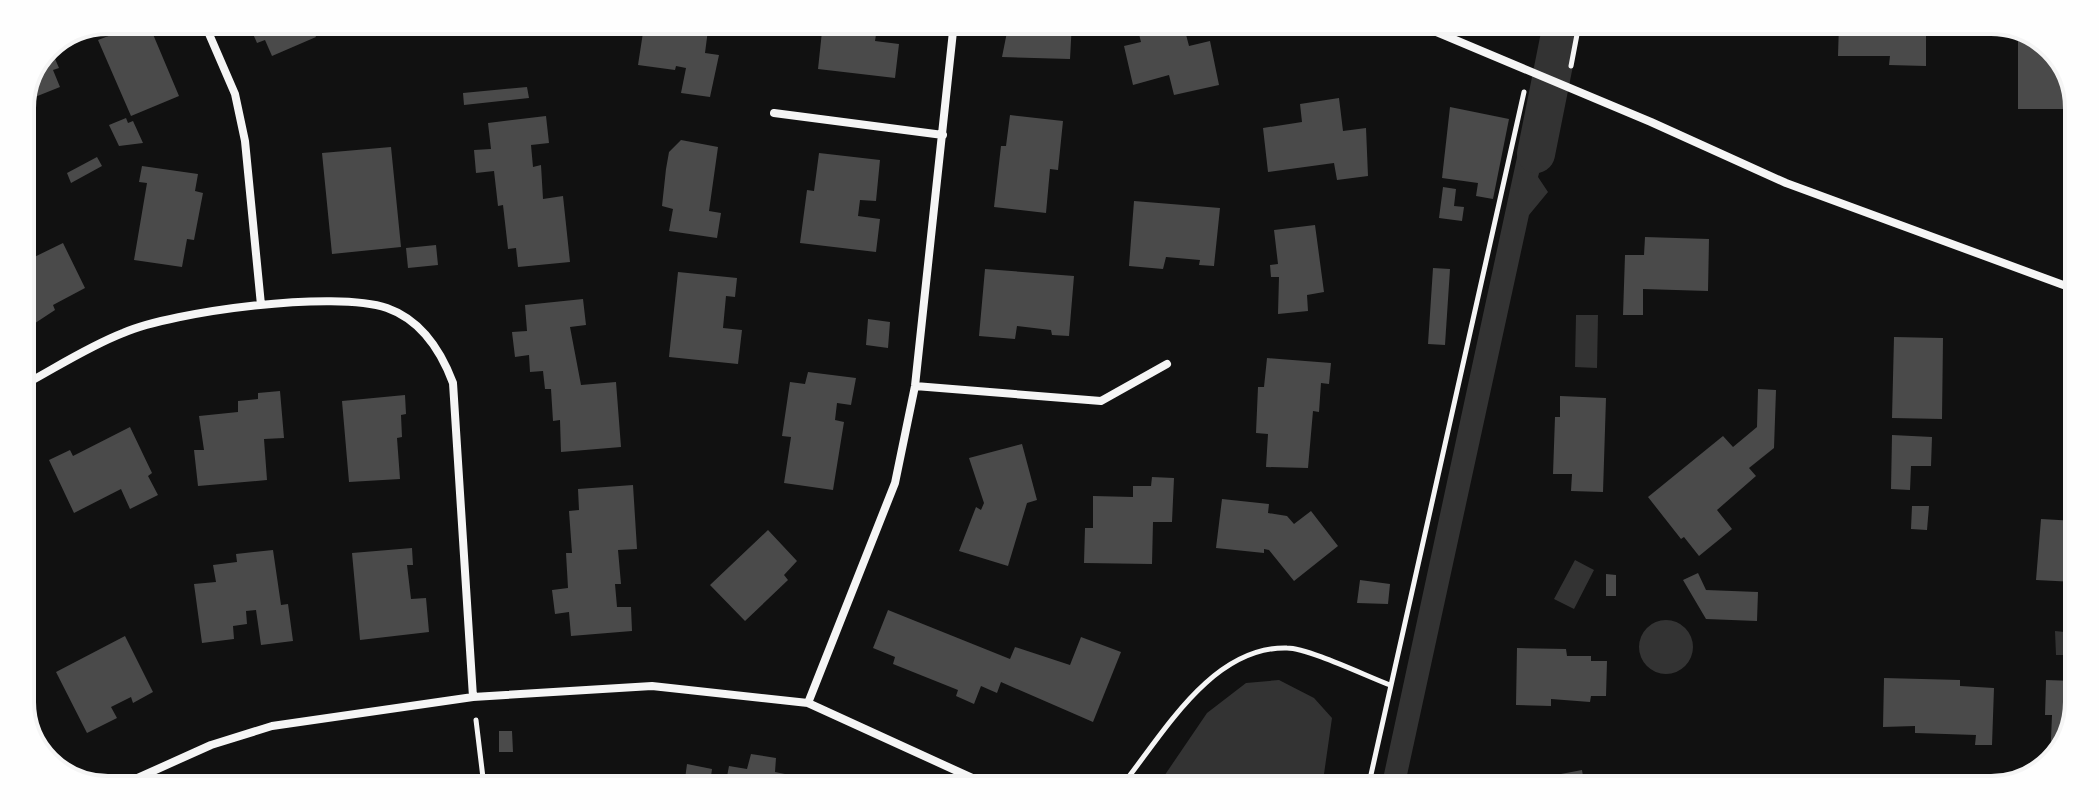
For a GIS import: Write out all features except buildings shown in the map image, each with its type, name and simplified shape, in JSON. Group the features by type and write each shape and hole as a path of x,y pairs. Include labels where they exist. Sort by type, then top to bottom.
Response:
{"street":[{"path":"209,34 235,94 245,141 261,305"},
{"path":"808,703 895,483 915,386 953,34"},
{"path":"1441,34 1651,122 1786,183 2065,286"},
{"path":"774,113 943,135"},
{"path":"34,380 123,333 178,317 261,305 356,303 387,308 410,320 444,358 453,383 473,697"},
{"path":"915,386 1101,401 1167,364"},
{"path":"142,776 211,745 272,726 473,697 652,686 808,703 968,776"}],"path":[{"path":"1566,89 1577,34"},
{"path":"1371,776 1528,71"},
{"path":"1130,776 1199,690 1246,653 1289,648 1390,685"},
{"path":"473,697 483,776"}],"shaded area":[{"path":"1543,34 1568,34 1562,58 1547,50"},
{"path":"1530,97 1557,109 1538,177 1548,192 1529,215 1407,776 1384,776"},
{"path":"1576,315 1598,315 1597,368 1575,367"},
{"path":"1575,560 1594,570 1574,609 1554,599"},
{"path":"1666,620 1685,628 1693,647 1685,666 1666,674 1647,666 1639,647 1647,628"},
{"path":"2055,631 2065,632 2065,655 2056,655"},
{"path":"1279,680 1314,698 1332,718 1324,776 1164,776 1207,713 1246,683"}],"waterway":[{"path":"1536,154 1560,34"}]}
